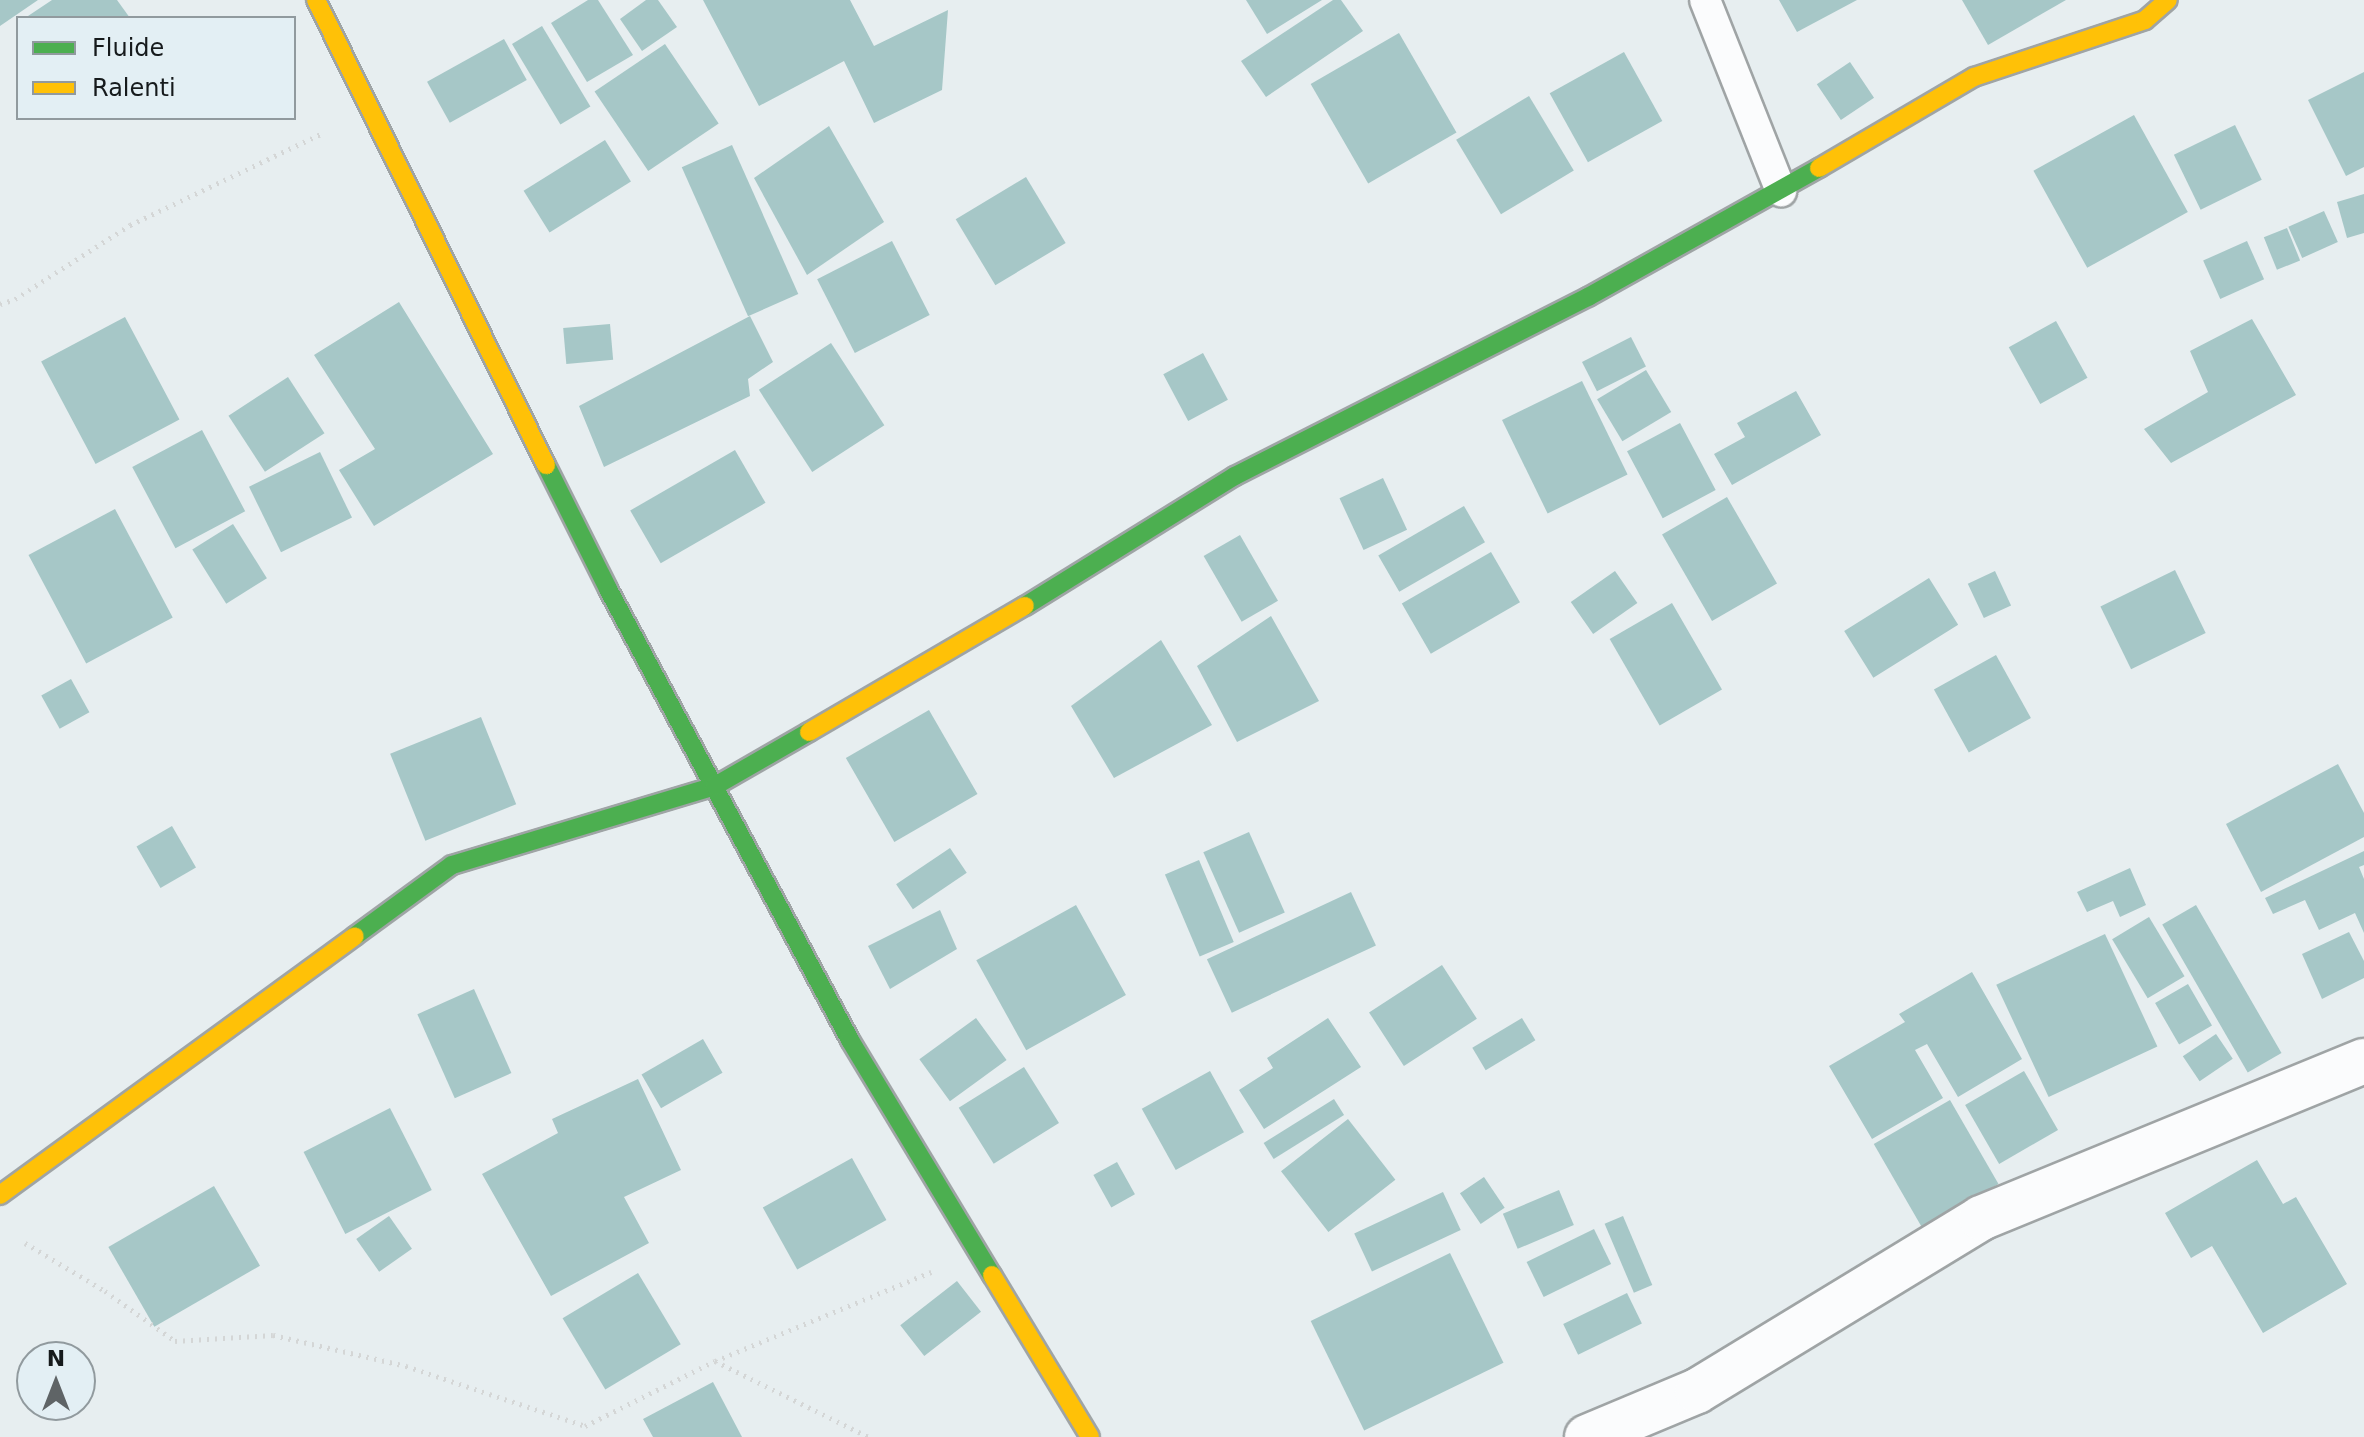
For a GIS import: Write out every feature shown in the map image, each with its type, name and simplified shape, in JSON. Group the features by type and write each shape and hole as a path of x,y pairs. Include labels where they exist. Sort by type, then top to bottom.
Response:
{"street":[{"path":"316,0 608,589 850,1040 1090,1437"},
{"path":"0,1195 452,865 715,786 965,643 1235,476 1588,297 1781,191 1974,77 2145,20 2168,0"},
{"path":"1587,1437 1697,1391 1981,1218 2364,1061"}],"lane":[{"path":"1705,0 1781,191"}],"path":[{"path":"0,304 15,299 130,225 371,110"},
{"path":"13,1235 105,1291 175,1341 273,1335 406,1366 585,1426 715,1361 907,1284 978,1250"},
{"path":"715,1361 869,1437"}],"building":[{"path":"0,0 38,0 0,26"},
{"path":"52,0 117,0 129,16 28,16"},
{"path":"588,0 598,0 633,55 587,82 551,23"},
{"path":"646,0 658,0 677,27 642,51 620,19"},
{"path":"703,0 850,0 874,46 948,10 942,90 874,123 844,61 759,106"},
{"path":"1246,0 1322,0 1267,34"},
{"path":"1333,0 1341,0 1363,31 1266,97 1241,61"},
{"path":"1779,0 1857,0 1797,32"},
{"path":"1962,0 2066,0 1988,45"},
{"path":"542,26 590,107 560,125 512,44"},
{"path":"1399,33 1456,133 1368,184 1311,84"},
{"path":"504,39 527,80 450,123 427,82"},
{"path":"665,44 719,124 648,171 595,92"},
{"path":"1624,52 1662,121 1588,162 1550,93"},
{"path":"1850,62 1874,98 1841,120 1817,84"},
{"path":"2364,72 2364,167 2346,176 2308,100"},
{"path":"1529,96 1574,171 1501,214 1456,140"},
{"path":"2134,115 2188,212 2087,268 2033,171"},
{"path":"2235,125 2262,180 2201,210 2174,155"},
{"path":"829,126 884,222 807,275 754,178"},
{"path":"605,140 631,182 550,232 524,191"},
{"path":"732,145 798,294 748,316 682,167"},
{"path":"1026,177 1066,243 995,285 956,219"},
{"path":"2364,194 2364,233 2347,238 2337,202"},
{"path":"2324,211 2338,242 2302,258 2288,227"},
{"path":"2287,228 2300,260 2277,270 2264,237"},
{"path":"892,241 930,315 855,353 817,279"},
{"path":"2247,241 2264,279 2220,299 2203,261"},
{"path":"399,302 493,454 374,526 339,470 375,449 314,355"},
{"path":"750,316 773,362 748,379 750,396 604,467 579,406"},
{"path":"125,317 179,419 96,464 41,362"},
{"path":"2252,319 2296,395 2171,463 2144,429 2208,392 2190,351"},
{"path":"2056,321 2088,378 2040,404 2009,347"},
{"path":"610,324 613,360 566,364 563,328"},
{"path":"1631,337 1646,366 1597,391 1582,362"},
{"path":"831,343 884,425 812,472 759,390"},
{"path":"1203,353 1228,400 1188,421 1163,374"},
{"path":"1646,370 1671,412 1622,441 1597,399"},
{"path":"288,377 324,433 265,472 228,416"},
{"path":"1582,381 1628,474 1548,513 1502,420"},
{"path":"1796,391 1821,435 1732,485 1714,454 1745,437 1737,423"},
{"path":"1680,423 1716,490 1663,518 1627,451"},
{"path":"202,430 245,511 175,548 132,467"},
{"path":"735,450 766,503 661,563 630,511"},
{"path":"320,452 352,518 281,552 249,487"},
{"path":"1383,478 1407,530 1364,550 1339,498"},
{"path":"1727,497 1777,584 1712,621 1662,534"},
{"path":"1464,506 1485,542 1399,592 1378,556"},
{"path":"115,509 173,618 86,664 28,555"},
{"path":"233,524 267,578 226,604 192,549"},
{"path":"1240,535 1278,601 1242,622 1204,556"},
{"path":"1491,552 1520,602 1431,654 1402,604"},
{"path":"2175,570 2206,633 2131,669 2100,606"},
{"path":"1615,571 1637,603 1593,634 1571,602"},
{"path":"1995,571 2011,605 1984,618 1968,584"},
{"path":"1929,578 1958,625 1873,678 1844,631"},
{"path":"1672,603 1722,690 1660,726 1610,639"},
{"path":"1271,616 1319,701 1237,742 1197,666"},
{"path":"1161,640 1212,725 1114,778 1071,706"},
{"path":"1996,655 2031,718 1969,752 1934,689"},
{"path":"71,679 89,712 60,729 41,695"},
{"path":"929,710 978,794 894,842 846,758"},
{"path":"481,717 516,804 425,841 390,754"},
{"path":"2338,764 2364,813 2364,837 2261,892 2226,824"},
{"path":"172,826 196,868 160,888 136,847"},
{"path":"1249,832 1285,912 1239,933 1203,852"},
{"path":"950,848 967,873 913,909 896,884"},
{"path":"2364,851 2364,865 2359,867 2364,879 2364,933 2355,913 2319,930 2305,900 2273,914 2265,898"},
{"path":"1199,860 1234,942 1200,956 1165,874"},
{"path":"2130,868 2146,905 2120,917 2113,901 2087,912 2077,892"},
{"path":"1351,892 1376,945 1232,1013 1207,959"},
{"path":"1076,905 1126,995 1026,1050 976,960"},
{"path":"2196,905 2282,1053 2248,1073 2162,924"},
{"path":"940,910 957,949 890,989 868,946"},
{"path":"2149,917 2185,976 2148,998 2112,939"},
{"path":"2349,932 2364,961 2364,978 2322,999 2302,954"},
{"path":"2105,934 2157,1046 2049,1097 1996,985"},
{"path":"1442,965 1477,1019 1404,1066 1369,1012"},
{"path":"1972,972 2022,1059 1958,1097 1927,1044 1915,1050 1943,1098 1872,1139 1829,1066 1905,1022 1899,1014"},
{"path":"2188,984 2212,1026 2179,1045 2155,1003"},
{"path":"474,989 511,1073 455,1098 417,1014"},
{"path":"976,1018 1007,1060 950,1101 919,1059"},
{"path":"1328,1018 1361,1067 1264,1129 1239,1090 1273,1068 1267,1058"},
{"path":"1522,1018 1535,1040 1486,1070 1472,1048"},
{"path":"2216,1034 2233,1059 2200,1081 2183,1056"},
{"path":"703,1039 722,1073 661,1108 642,1074"},
{"path":"1024,1067 1059,1123 994,1164 959,1108"},
{"path":"1210,1071 1244,1132 1176,1170 1142,1109"},
{"path":"2024,1071 2058,1130 1999,1164 1965,1105"},
{"path":"638,1079 681,1170 624,1197 649,1243 551,1296 482,1174 558,1133 552,1119"},
{"path":"1334,1099 1344,1115 1274,1159 1264,1143"},
{"path":"1950,1100 1998,1184 1922,1228 1874,1144"},
{"path":"390,1108 432,1190 345,1234 304,1152"},
{"path":"1348,1119 1395,1180 1328,1232 1281,1171"},
{"path":"852,1158 886,1220 797,1270 763,1207"},
{"path":"2257,1160 2283,1204 2296,1197 2347,1284 2263,1333 2212,1246 2191,1258 2165,1213"},
{"path":"1117,1162 1135,1194 1111,1207 1093,1175"},
{"path":"1484,1177 1505,1208 1481,1224 1460,1193"},
{"path":"214,1186 260,1266 154,1327 108,1247"},
{"path":"1559,1190 1574,1225 1518,1249 1503,1214"},
{"path":"1443,1192 1461,1230 1372,1271 1354,1233"},
{"path":"389,1216 412,1249 379,1272 356,1239"},
{"path":"1623,1216 1652,1285 1634,1293 1605,1224"},
{"path":"1594,1229 1611,1264 1544,1297 1527,1262"},
{"path":"1450,1253 1503,1363 1364,1431 1311,1321"},
{"path":"638,1273 681,1344 605,1389 563,1318"},
{"path":"957,1281 981,1312 924,1356 900,1325"},
{"path":"1627,1293 1642,1324 1578,1355 1563,1324"},
{"path":"713,1382 742,1437 653,1437 643,1419"}],"traffic: fast":[{"path":"1025,606 1235,476 1588,297 1819,168"},
{"path":"546,465 608,589 850,1040 992,1275"},
{"path":"355,936 452,865 715,786 809,732"}],"traffic: slow":[{"path":"316,0 546,465"},
{"path":"1819,168 1974,77 2145,20 2168,0"},
{"path":"809,732 1025,606"},
{"path":"0,1195 355,936"},
{"path":"992,1275 1090,1437"}]}
